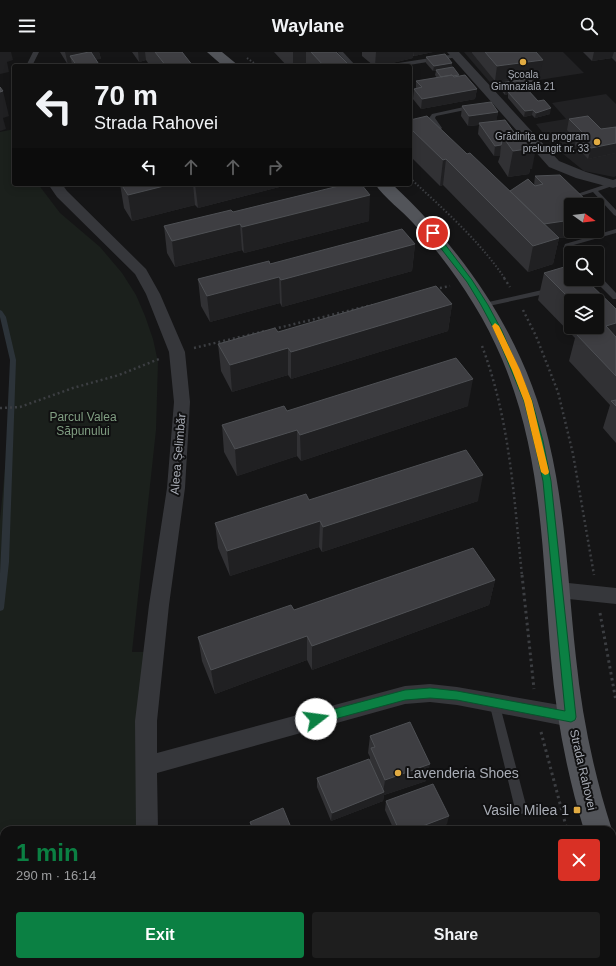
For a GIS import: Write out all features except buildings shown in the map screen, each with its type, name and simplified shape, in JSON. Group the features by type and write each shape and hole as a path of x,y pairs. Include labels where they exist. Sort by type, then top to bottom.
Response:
{"main road":[{"path":"214,52 229,64"},
{"name":"Strada Rahovei","path":"385,186 407,205 433,233 470,281 498,331 528,401 539,441 547,481 571,717 581,765 597,826"}],"street":[{"path":"455,54 495,104 554,164 581,175 615,184"},
{"name":"Aleea Șelimbăr","path":"56,186 62,194 140,272 153,294 177,352 182,402 176,488 158,613 146,721 147,826"},
{"path":"559,590 616,596"},
{"path":"146,766 405,695 430,693 457,696 571,717"}],"lane":[{"path":"30,64 36,52"},
{"path":"340,52 352,64"},
{"path":"402,64 455,54"},
{"path":"439,128 432,118 434,115 478,107"},
{"path":"572,197 615,184"},
{"path":"594,190 616,214"},
{"path":"567,246 616,231"},
{"path":"604,285 616,297"},
{"path":"484,305 565,286"},
{"path":"494,702 521,809"}],"path":[{"path":"442,280 451,292"},
{"path":"432,290 470,281"},
{"path":"0,408 20,407 73,388 119,375 177,352 378,303"},
{"path":"480,342 493,375 502,410 509,450 536,710 566,826"}],"shaded area":[{"name":"Școala Gimnazială 21","path":"464,52 563,52 584,73 494,87"},
{"path":"606,94 616,104 616,176 614,177 584,171 552,145 536,124 566,119 552,103"}],"green space":[{"name":"Parcul Valea Săpunului","path":"12,129 12,186 40,186 60,213 100,247 122,273 136,295 145,316 153,339 158,362 156,430 132,652 146,652 141,826 0,826 0,520 10,415 13,360 4,317 0,312 0,132"}],"waterway":[{"path":"0,312 3,317 13,360 5,562 0,608"}],"slow traffic":[{"path":"495,326 516,370 528,401 539,441 545,472"}],"place":[{"name":"Școala Gimnazială 21","path":"523,62"},
{"name":"Grădinița cu program prelungit nr. 33","path":"597,142"},
{"name":"Lavenderia Shoes","path":"398,773"},
{"name":"Vasile Milea 1","path":"577,810"}],"route":[{"path":"316,719 405,695 430,693 457,696 571,717 547,481 539,441 528,401 516,370 484,305 470,281 433,233"}]}
